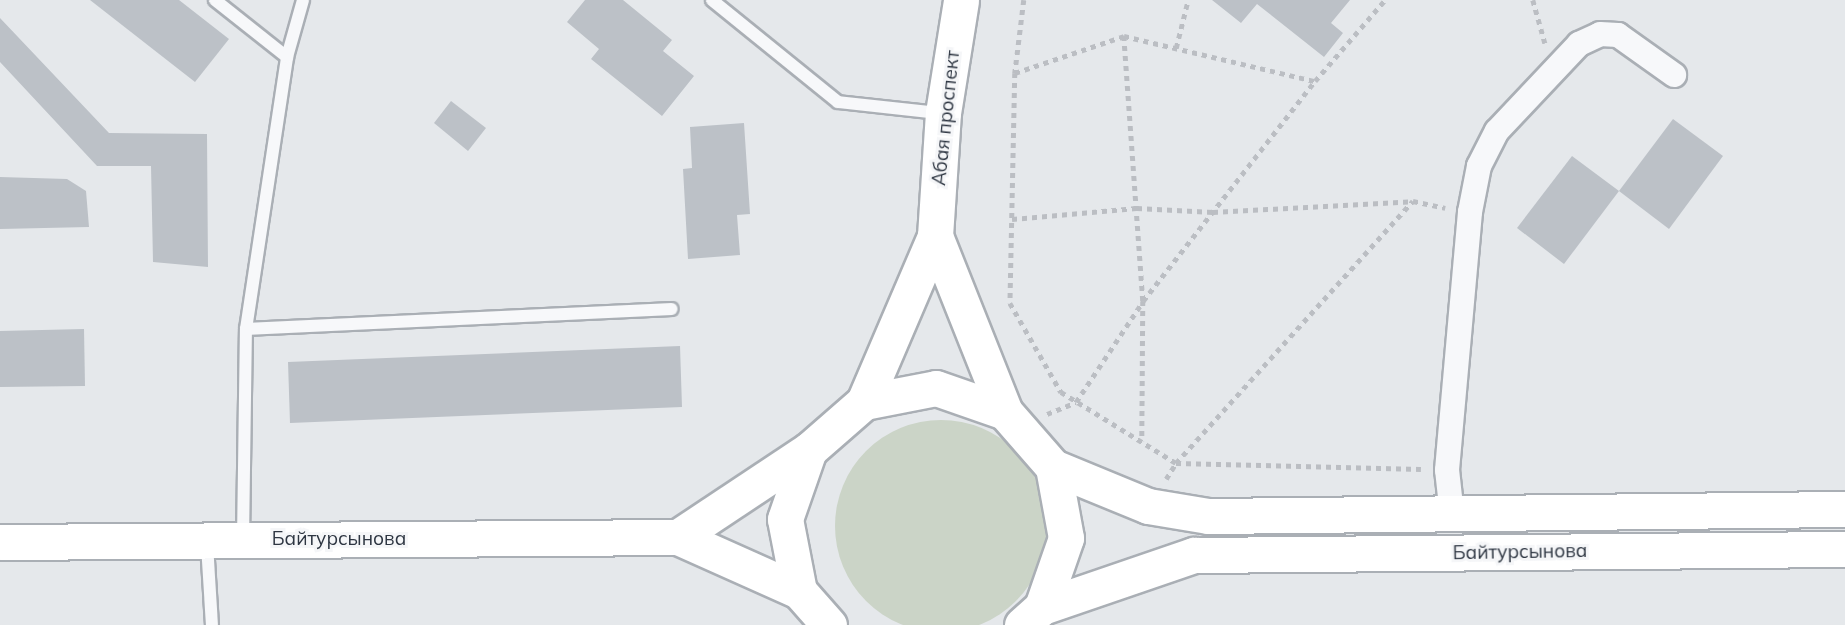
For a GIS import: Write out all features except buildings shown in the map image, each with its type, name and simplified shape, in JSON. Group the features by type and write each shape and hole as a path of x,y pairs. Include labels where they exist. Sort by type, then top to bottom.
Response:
{"street":[{"name":"Абая проспект","path":"935,236 943,113 961,0"},
{"path":"1452,515 1447,470 1470,212 1479,166 1497,131 1579,44 1600,34 1618,35 1674,75"},
{"path":"678,537 809,450 864,402 935,236"},
{"path":"935,236 1011,419 1053,467 1066,538 1032,616"},
{"path":"864,402 936,388 1011,419"},
{"path":"799,591 785,519 809,450"},
{"name":"Байтурсынова","path":"1053,467 1148,506 1208,516 1845,509"},
{"path":"1534,552 1535,514"},
{"path":"678,537 799,591 829,625"},
{"name":"Байтурсынова","path":"0,542 678,537"},
{"name":"Байтурсынова","path":"1032,616 1195,555 1845,549"}],"lane":[{"path":"215,0 287,57"},
{"path":"243,540 246,329 287,57 303,0"},
{"path":"712,0 838,102 943,113"},
{"path":"246,329 672,309"},
{"path":"207,540 212,625"}],"path":[{"path":"1024,0 1015,73 1010,303 1061,392 1176,463 1447,470"},
{"path":"1176,48 1188,0"},
{"path":"1011,419 1076,402 1143,300 1315,81 1385,0"},
{"path":"1533,0 1553,71"},
{"path":"1015,73 1124,36 1315,81"},
{"path":"1124,36 1143,300 1142,442"},
{"path":"1012,219 1137,208 1213,212 1413,201 1470,212"},
{"path":"1148,506 1176,463 1413,201"}],"shaded area":[{"path":"941,420 982,428 1016,451 1039,485 1047,526 1039,567 1016,601 982,624 941,632 900,624 866,601 843,567 835,526 843,485 866,451 900,428"}]}
